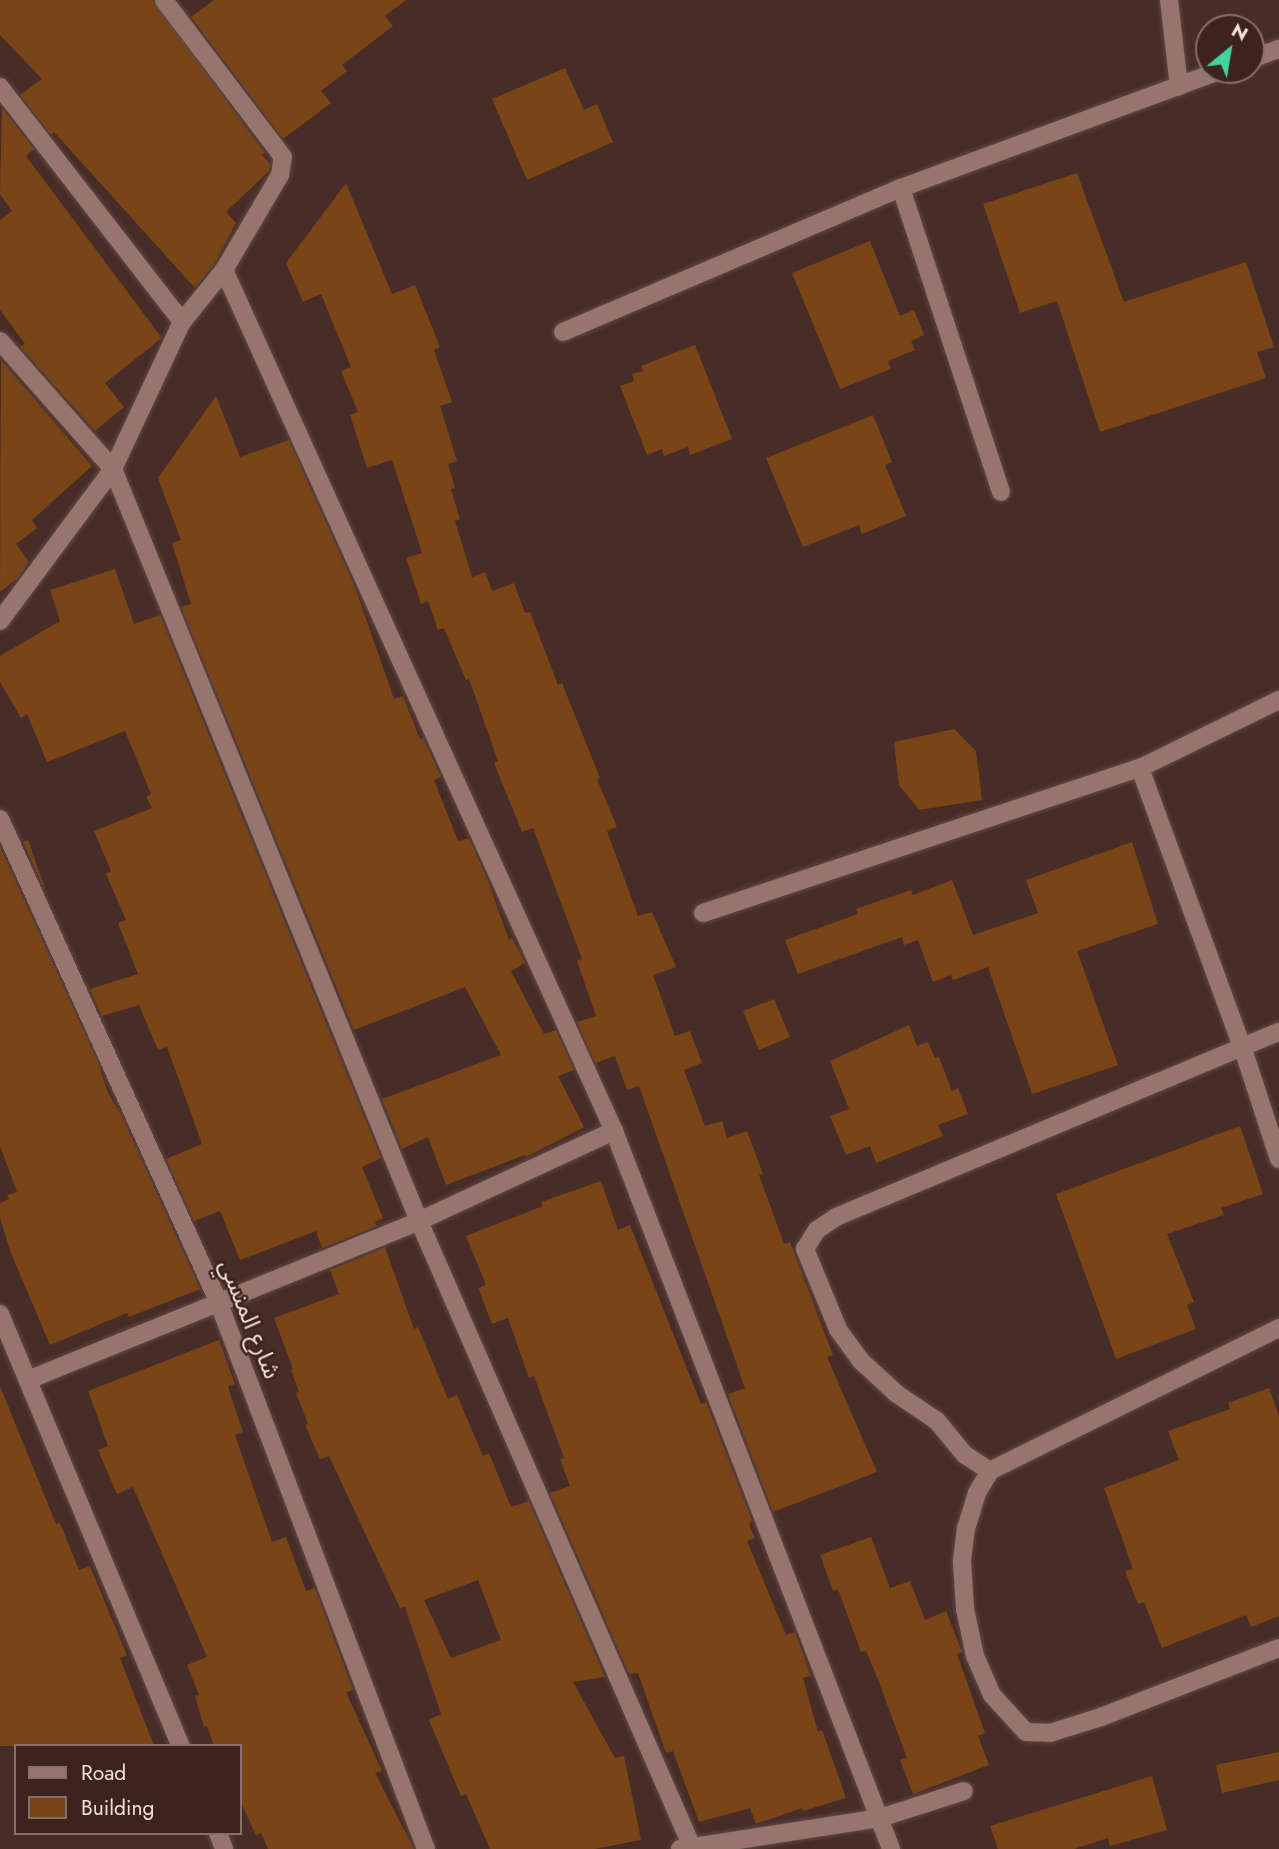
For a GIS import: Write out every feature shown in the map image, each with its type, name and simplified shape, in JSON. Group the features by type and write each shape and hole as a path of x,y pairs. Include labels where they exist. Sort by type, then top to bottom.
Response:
{"street":[{"path":"0,621 113,469 182,322 224,270 280,175 283,157 164,0"},
{"path":"1169,0 1179,86"},
{"path":"563,332 901,188 1195,80"},
{"path":"0,87 182,322"},
{"path":"901,188 1001,492"},
{"path":"224,270 614,1131 891,1849"},
{"path":"0,341 113,469 419,1221 686,1848 880,1818 964,1791"},
{"path":"704,913 1140,768 1279,700"},
{"path":"1140,768 1242,1046 1279,1158"},
{"name":"شارع المنسي","path":"0,819 218,1301 426,1849"},
{"path":"990,1471 965,1455 937,1420 897,1394 861,1361 838,1329 805,1249 817,1230 836,1217 1279,1032"},
{"path":"28,1380 419,1221 614,1131"},
{"path":"0,1314 180,1744"},
{"path":"1279,1328 990,1471 977,1493 966,1528 962,1562 965,1609 975,1656 992,1695 1026,1732 1050,1733 1101,1717 1279,1648"}],"building":[{"path":"0,0 153,0 265,153 262,155 270,164 269,171 226,212 236,223 215,263 195,288 54,132 51,135 20,95 42,79 0,35"},
{"path":"214,0 406,0 385,16 393,26 342,65 347,71 321,91 331,103 283,139 191,17"},
{"path":"565,68 584,110 597,104 613,142 527,180 492,99"},
{"path":"2,108 34,149 26,156 162,338 105,383 124,407 95,431 20,347 25,344 0,310 0,220 12,211 0,194"},
{"path":"1077,173 1124,302 1246,262 1274,347 1257,352 1266,378 1100,432 1057,301 1020,313 983,204"},
{"path":"346,183 392,294 415,285 440,347 434,350 452,402 440,406 457,461 448,464 455,488 451,489 460,519 455,521 472,577 485,572 492,591 514,583 525,613 530,612 558,685 562,683 600,778 597,779 617,827 607,831 638,916 652,912 676,967 653,975 675,1036 690,1031 702,1063 684,1070 705,1126 722,1121 727,1138 747,1131 763,1174 759,1175 784,1244 790,1242 833,1355 827,1357 877,1472 773,1512 728,1394 745,1388 639,1086 627,1090 615,1056 595,1063 577,1022 596,1016 577,961 582,959 533,828 522,832 494,763 498,761 469,679 466,680 444,628 438,630 428,601 421,604 406,558 422,553 392,460 367,468 350,415 358,412 341,371 351,367 321,294 303,302 286,263"},
{"path":"870,241 900,316 914,310 924,335 911,341 915,350 888,361 891,369 840,389 792,273"},
{"path":"695,345 732,439 690,455 688,447 664,456 662,449 647,455 620,386 634,381 632,374 643,371 641,366"},
{"path":"1,360 92,466 32,520 37,528 16,544 29,562 17,579 0,592"},
{"path":"216,396 240,457 289,440 355,587 394,699 403,696 420,739 423,738 441,777 434,780 458,841 469,838 509,940 512,938 525,963 511,971 544,1034 556,1030 574,1070 558,1076 584,1127 526,1157 525,1155 446,1185 428,1137 402,1149 382,1099 501,1055 465,987 354,1030 181,607 191,604 172,543 181,540 158,478"},
{"path":"873,415 892,462 885,465 906,516 862,534 859,525 803,547 766,458"},
{"path":"115,569 134,624 160,615 381,1158 362,1167 383,1218 375,1222 377,1226 322,1248 316,1231 240,1260 220,1211 194,1221 166,1159 202,1144 167,1047 158,1050 139,1005 102,1016 90,989 138,974 118,923 126,920 106,874 111,871 94,831 152,808 146,797 151,794 125,731 47,762 27,714 21,718 0,682 0,656 60,621 50,590"},
{"path":"954,729 976,751 982,800 919,810 899,785 894,742"},
{"path":"28,840 45,888 23,842"},
{"path":"1132,842 1158,924 1077,951 1118,1065 1032,1094 988,967 953,980 951,975 933,982 918,940 904,945 902,937 798,974 785,940 858,914 856,909 911,890 913,895 952,880 973,935 1038,913 1026,880"},
{"path":"0,847 98,1062 108,1093 121,1114 200,1289 129,1317 127,1313 50,1345 11,1253 0,1218 0,1203 9,1199 7,1195 17,1192 0,1146"},
{"path":"774,999 790,1037 759,1050 743,1011"},
{"path":"909,1025 917,1046 928,1042 935,1058 939,1057 952,1091 958,1088 968,1114 938,1125 943,1136 876,1163 870,1146 846,1155 830,1116 849,1109 830,1061"},
{"path":"1240,1126 1263,1194 1221,1208 1224,1215 1167,1234 1194,1302 1187,1305 1196,1329 1116,1359 1056,1194"},
{"path":"601,1181 618,1230 630,1225 701,1404 706,1402 752,1520 749,1525 755,1538 747,1541 786,1635 795,1632 811,1676 803,1678 818,1732 822,1730 846,1798 803,1811 802,1808 756,1824 750,1808 699,1822 673,1751 666,1753 638,1673 629,1674 550,1493 570,1486 560,1459 564,1458 534,1376 529,1378 508,1318 492,1324 478,1288 486,1285 466,1236 543,1206 541,1202"},
{"path":"385,1247 414,1329 418,1327 448,1399 457,1395 483,1456 489,1453 511,1507 529,1501 605,1677 573,1682 615,1758 624,1756 641,1840 594,1849 490,1849 466,1794 461,1796 429,1720 441,1714 405,1607 400,1608 329,1456 320,1459 305,1425 308,1424 296,1393 299,1392 291,1370 293,1369 274,1318 339,1294 330,1270","holes":["478,1580 501,1640 451,1658 424,1600"]},
{"path":"219,1340 235,1384 228,1387 243,1432 235,1435 272,1542 286,1537 306,1591 315,1588 353,1690 346,1692 382,1771 375,1773 414,1849 268,1849 261,1833 256,1835 242,1805 242,1744 213,1744 207,1726 204,1727 195,1696 199,1695 187,1665 207,1657 133,1487 117,1494 98,1450 108,1446 88,1391"},
{"path":"0,1386 56,1524 60,1523 79,1570 90,1566 127,1655 120,1658 153,1744 0,1746"},
{"path":"1269,1388 1279,1416 1279,1616 1251,1627 1246,1615 1162,1648 1144,1602 1138,1604 1125,1571 1133,1569 1104,1488 1179,1460 1168,1431 1230,1409 1228,1403"},
{"path":"871,1537 890,1588 910,1581 925,1620 946,1611 962,1652 957,1654 985,1733 978,1736 989,1765 913,1794 900,1760 907,1758 877,1677 866,1651 861,1652 838,1589 833,1591 820,1555"},
{"path":"1279,1752 1279,1780 1222,1793 1216,1765"},
{"path":"1152,1776 1167,1830 1110,1846 1108,1838 1074,1849 998,1849 990,1826"}]}
